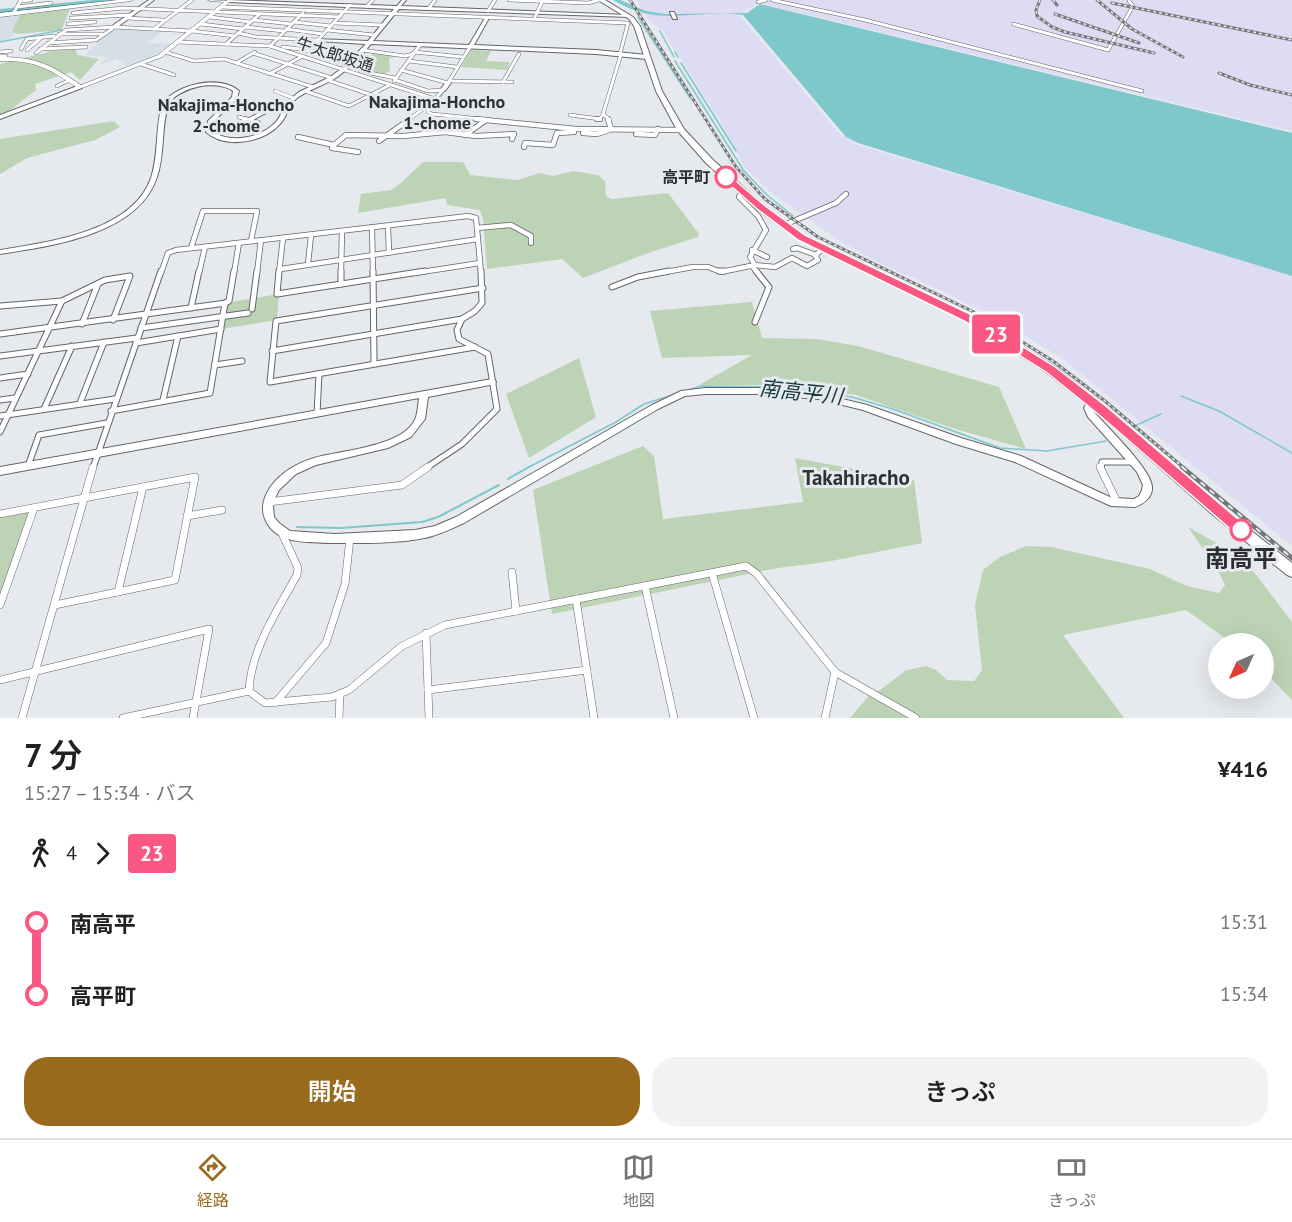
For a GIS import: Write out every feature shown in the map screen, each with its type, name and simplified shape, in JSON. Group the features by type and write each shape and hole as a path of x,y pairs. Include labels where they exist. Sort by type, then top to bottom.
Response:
{"highway":[{"path":"600,0 628,16 637,26 665,104 681,130 709,161 743,192 819,252 968,318 1050,369 1092,401 1216,510 1292,571"}],"main road":[{"path":"0,15 15,10 131,0"},
{"path":"210,0 230,0"},
{"path":"1,56 41,62 80,87 141,64 165,52 230,0"}],"street":[{"path":"15,10 20,1 32,0"},
{"path":"81,51 152,0"},
{"path":"152,29 191,0"},
{"path":"230,0 628,16"},
{"path":"368,6 373,0"},
{"path":"223,133 278,105 291,101 343,70 404,0"},
{"path":"429,8 435,0"},
{"path":"379,141 428,106 443,90 487,18 495,0"},
{"path":"508,0 588,3 600,0"},
{"path":"758,3 766,0"},
{"path":"772,0 990,51 1142,91"},
{"path":"534,19 543,1"},
{"path":"1013,24 1108,50 1133,6 1129,1"},
{"path":"15,10 51,3"},
{"path":"584,14 588,3"},
{"path":"299,10 306,4"},
{"path":"309,50 350,5"},
{"path":"66,30 76,6"},
{"path":"73,13 140,9 266,9 628,23 600,119 570,115"},
{"path":"219,9 340,17"},
{"path":"226,44 266,9"},
{"path":"441,16 445,9"},
{"path":"152,29 177,10"},
{"name":"牛太郎坂通","path":"306,10 270,46 435,99"},
{"path":"90,28 101,16"},
{"path":"71,18 129,16 163,20"},
{"path":"210,17 332,25 383,25"},
{"path":"68,24 95,22"},
{"path":"284,38 300,22"},
{"path":"201,24 323,34"},
{"path":"36,53 66,30 114,27 647,57"},
{"path":"62,48 84,29"},
{"path":"327,30 374,35"},
{"path":"21,49 27,39 105,33"},
{"path":"27,50 42,37"},
{"path":"48,43 95,40"},
{"path":"178,42 270,46 359,54 405,56 414,53 463,57"},
{"path":"395,80 420,45"},
{"path":"40,49 86,47"},
{"path":"1,56 11,51"},
{"path":"165,52 194,61 221,59 313,87"},
{"path":"236,63 254,53 372,95"},
{"path":"497,91 519,54"},
{"path":"269,74 303,56"},
{"path":"409,60 457,67"},
{"path":"141,64 174,75"},
{"path":"401,70 448,82 512,82"},
{"path":"360,71 428,91 443,90"},
{"path":"57,86 70,80"},
{"path":"0,252 84,233 116,220 138,204 148,192 154,177 164,105 179,92 212,84 226,85 235,90 236,96 233,100 208,126 213,136 225,139 248,138 269,130 279,122 291,101"},
{"path":"305,91 349,106 390,85"},
{"path":"0,117 80,87"},
{"path":"275,91 291,101"},
{"path":"379,98 411,108 428,106"},
{"path":"595,103 605,103"},
{"path":"428,106 428,112 432,114 539,126 681,130"},
{"path":"603,114 610,120 612,129"},
{"path":"239,117 258,123"},
{"path":"465,135 486,120"},
{"path":"334,145 346,135 387,136 445,132 465,135 513,136 521,124"},
{"path":"551,133 597,134 612,129"},
{"path":"636,134 655,135 658,134 658,129"},
{"path":"553,144 557,133"},
{"path":"298,137 334,145"},
{"path":"524,147 525,143 560,145"},
{"path":"334,145 332,148 358,152"},
{"path":"743,192 739,197 758,216 766,230 752,250 750,257 769,287 755,322"},
{"path":"784,225 836,203 846,194"},
{"path":"191,248 203,211 257,211 251,241"},
{"path":"22,718 97,454 167,255 173,250 471,216 476,218 483,288 482,305 462,319 457,334 464,342 488,354 497,409 462,444 402,484 269,502"},
{"path":"477,228 509,223 521,228 531,236 531,243"},
{"path":"388,226 389,253"},
{"path":"372,227 374,363"},
{"path":"341,284 342,231"},
{"path":"308,264 310,235"},
{"path":"284,238 277,294 480,263"},
{"path":"281,269 478,239"},
{"path":"141,328 250,311 261,240"},
{"path":"111,411 210,393 223,316 226,303 229,301 239,243"},
{"path":"190,308 205,247"},
{"path":"612,287 638,277 693,267 708,267 721,272 753,265 771,269 778,268 792,258 807,266 818,260 819,252 793,249"},
{"path":"752,250 767,256"},
{"path":"0,306 62,301 114,276 130,276 113,320"},
{"path":"82,324 99,283"},
{"path":"475,347 270,382 276,321 483,288"},
{"path":"0,432 3,416 28,374 62,301"},
{"path":"0,334 226,303"},
{"path":"272,351 462,319"},
{"path":"0,357 72,346 178,336 221,329"},
{"path":"164,400 178,336"},
{"path":"80,403 104,342"},
{"path":"44,409 72,346"},
{"path":"215,365 242,361"},
{"path":"0,378 28,374"},
{"path":"317,414 319,374"},
{"path":"0,471 492,382"},
{"path":"281,531 302,536 412,535 449,525 655,407 684,393 705,391 797,393 864,406 959,441 1018,459 1086,493 1118,504 1135,503 1142,499 1147,491 1145,477 1091,415 1088,408 1092,401"},
{"path":"249,691 248,679 252,667 297,575 298,568 281,531 269,519 269,502 277,484 300,465 317,459 389,445 406,437 423,417 424,394"},
{"path":"0,400 15,398"},
{"path":"3,416 115,399"},
{"path":"28,466 39,435 108,423"},
{"path":"1118,504 1100,467 1102,462 1134,462"},
{"path":"0,514 195,477 175,580 55,604"},
{"path":"118,592 143,487"},
{"path":"0,605 34,508"},
{"path":"187,516 222,510"},
{"path":"275,703 326,643 345,584 350,536"},
{"path":"123,718 142,716 249,691 265,702 321,700 340,694 360,681 402,646 445,625 746,566 750,567 835,672 916,718"},
{"path":"512,572 516,611"},
{"path":"712,573 754,718"},
{"path":"645,586 674,718"},
{"path":"576,599 594,718"},
{"path":"0,680 209,629 194,718"},
{"path":"426,633 429,718"},
{"path":"428,690 586,670"},
{"path":"825,718 835,672"},
{"path":"339,718 340,694"}],"shaded area":[{"path":"636,0 1292,0 1292,131 759,3 739,15 839,133 855,144 1292,276 1292,546 1063,359 999,320 943,291 879,263 840,241 774,195 744,167 723,126 662,29 650,22"},
{"path":"71,9 62,30 15,34 8,40 0,42 0,17"},
{"path":"116,28 164,30 148,43 171,44 151,57 127,66 116,59 98,65 108,57 85,55 97,44 96,42"}],"green space":[{"path":"70,9 61,30 17,34 12,31 20,15"},
{"path":"75,49 78,55 99,59 80,80 71,72 35,84 36,90 8,112 0,114 0,64 53,51"},
{"path":"471,50 491,51 486,61 510,62 507,70 461,67"},
{"path":"375,53 395,56 389,59 390,71 382,75 362,70 370,68 373,60 370,56"},
{"path":"114,121 120,127 95,140 27,158 0,174 0,139"},
{"path":"423,162 461,162 464,163 470,175 518,180 540,173 553,176 573,171 598,175 605,181 606,196 612,199 668,193 699,234 698,237 583,278 562,259 487,269 483,219 480,210 447,205 446,198 358,213 361,194 391,190"},
{"path":"279,294 277,320 221,329 225,303"},
{"path":"752,302 762,338 817,339 858,346 999,387 1026,449 952,428 856,395 780,385 699,385 752,355 662,358 650,311"},
{"path":"579,358 596,417 529,458 506,394"},
{"path":"643,446 654,456 663,519 803,502 795,458 914,480 922,543 826,562 778,568 552,614 533,490"},
{"path":"29,510 30,512 0,599 0,516"},
{"path":"1188,527 1227,549 1254,572 1292,622 1292,700 1274,681 1274,633 1218,633 1186,610 1063,635 1124,718 850,718 872,692 879,691 905,671 926,666 936,670 947,680 974,681 982,670 975,605 983,570 1000,557 1026,546 1051,547 1150,569 1187,586 1219,593 1225,585 1217,569"}],"water":[{"path":"613,0 620,0 646,11 665,14 747,13 760,4 1292,133 1292,276 858,143 846,137 743,15 662,16 630,9"}],"waterway":[{"path":"0,11 110,0"},
{"path":"638,17 642,24"},
{"path":"643,25 690,98"},
{"path":"0,42 62,30"},
{"path":"660,31 674,57"},
{"path":"675,52 678,57"},
{"path":"675,61 744,171 767,195 793,216"},
{"path":"681,63 736,151"},
{"path":"437,103 444,91"},
{"name":"南高平川","path":"527,468 616,422 644,404 701,386 785,387 852,397 893,409 1000,448 1047,451 1106,441"},
{"name":"南高平川","path":"1181,396 1219,411 1292,453"},
{"name":"南高平川","path":"1132,427 1161,414"},
{"name":"南高平川","path":"508,479 529,467"},
{"name":"南高平川","path":"297,527 341,528 422,522 438,517 499,485"}],"railway":[{"path":"630,0 736,167 765,199 818,237 976,313 1053,361 1105,401 1184,468"},
{"path":"1040,0 1036,10 1037,16 1052,27 1154,53"},
{"path":"1053,0 1057,5"},
{"path":"1097,0 1132,29 1183,57"},
{"path":"1112,3 1292,40"},
{"path":"1055,14 1139,43"},
{"path":"1219,73 1250,85 1292,95"},
{"path":"1182,467 1292,558"}],"bus line":[{"name":"23","path":"726,177 760,207 801,237 824,250 936,301 1003,338 1050,369 1103,411 1241,530"}],"place":[{"name":"高平町","path":"726,177"},
{"name":"南高平","path":"1241,530"}],"district":[{"name":"Nakajima-Honcho 1-chome","path":"437,111"},
{"name":"Nakajima-Honcho 2-chome","path":"226,114"},
{"name":"Takahiracho","path":"856,477"}]}
